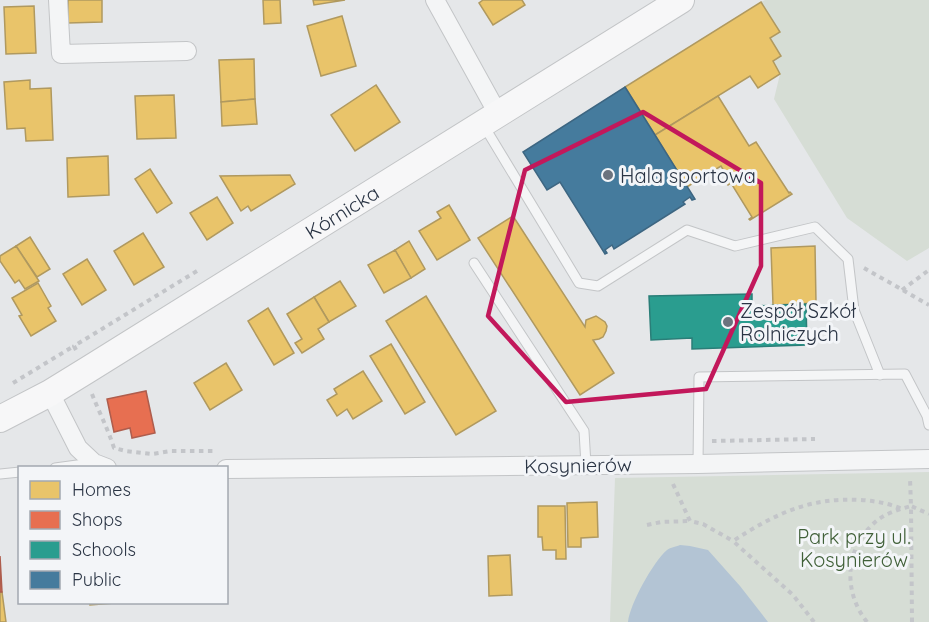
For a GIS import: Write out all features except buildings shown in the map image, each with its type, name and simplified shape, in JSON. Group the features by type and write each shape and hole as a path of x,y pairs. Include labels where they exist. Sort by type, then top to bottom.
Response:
{"street":[{"path":"58,0 61,54 187,51"},
{"path":"435,0 490,119"},
{"name":"Kórnicka","path":"0,419 50,393 681,0"},
{"path":"50,393 78,448 101,465"},
{"name":"Kosynierów","path":"228,469 929,459"}],"lane":[{"path":"490,119 579,283 598,286 687,231 735,246 815,227 848,259 854,310 880,375"},
{"path":"474,263 584,431 586,465"},
{"path":"698,464 699,377 905,374 927,416 929,425"},
{"path":"86,466 101,465"},
{"path":"0,474 18,472"}],"path":[{"path":"848,259 929,305"},
{"path":"902,290 929,270"},
{"path":"6,387 74,346"},
{"path":"92,393 114,448 152,454"},
{"path":"910,459 912,622"},
{"path":"814,622 793,595 733,541 768,519 815,502 843,499 878,501 902,508"},
{"path":"867,622 854,601 849,582 850,563 863,535 874,522 902,508 911,506 929,514"},
{"path":"647,525 690,521"}],"highlighted area":[{"path":"643,112 761,183 761,266 706,389 566,402 488,316 525,170"}],"green space":[{"path":"765,0 929,0 929,248 907,261 847,218 774,99 780,74 773,61 781,56 770,38 780,32 761,2"},
{"name":"Park przy ul. Kosynierów","path":"929,472 929,622 610,622 615,478"}],"water":[{"path":"680,545 708,550 768,622 628,622 638,594 655,564 667,550"}],"place":[{"name":"Hala sportowa","path":"608,175"},
{"name":"Zespół Szkół Rolniczych","path":"728,322"}]}
